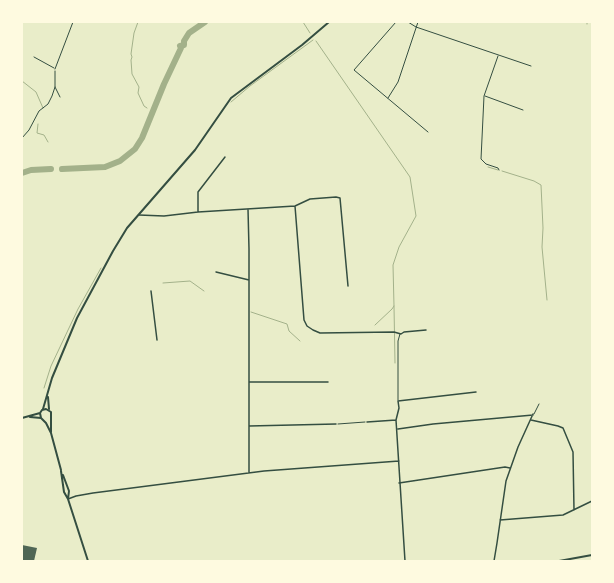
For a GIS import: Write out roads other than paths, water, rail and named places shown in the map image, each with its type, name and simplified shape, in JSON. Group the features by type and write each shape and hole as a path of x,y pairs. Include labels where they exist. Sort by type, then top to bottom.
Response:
{"street":[{"path":"22,418 40,413 43,409 70,334 88,296 116,244 137,215 195,150 231,98 241,89 302,45 329,22"},
{"path":"198,212 198,192 225,157"},
{"path":"137,215 164,216 198,212 295,206 310,199 340,198 348,286"},
{"path":"295,206 304,320 307,326 320,333 394,332 401,334 404,332 426,330"},
{"path":"248,209 249,472"},
{"path":"216,272 248,280"},
{"path":"151,291 157,340"},
{"path":"249,382 328,382"},
{"path":"405,561 399,483 398,430 396,420 399,408 398,401 476,392"},
{"path":"48,394 49,409 52,414 50,419 51,433 61,471 64,492 68,499 88,561"},
{"path":"43,409 49,409"},
{"path":"40,413 41,418 51,433"},
{"path":"398,430 433,424 533,414 510,468 504,490 494,561"},
{"path":"26,417 41,418"},
{"path":"44,421 50,419"},
{"path":"367,422 396,420"},
{"path":"531,420 563,428 573,452 574,510"},
{"path":"249,426 336,424"},
{"path":"68,499 93,493 249,472 399,461"},
{"path":"399,483 499,468 510,468"},
{"path":"500,520 559,515 574,510 592,501"},
{"path":"559,561 592,555"}],"lane":[{"path":"55,69 72,22"},
{"path":"396,22 354,70 428,132"},
{"path":"408,22 416,27 531,66"},
{"path":"387,98 398,82 418,22"},
{"path":"499,55 484,96 481,159 486,164 498,168 499,170"},
{"path":"484,96 523,110"},
{"path":"398,401 398,341 401,334"},
{"path":"533,414 539,404"}],"waterway":[{"path":"138,22 134,33 131,54 132,74 139,87 138,93 144,106 147,108"},
{"path":"62,169 105,167 120,161 135,149 142,138 164,84 181,48 180,46 184,45 184,41 189,33 205,22"},
{"path":"303,22 310,33"},
{"path":"231,102 250,86 313,40"},
{"path":"316,41 410,177 416,216 399,247 393,265 394,306 375,325"},
{"path":"22,81 36,92 43,108"},
{"path":"38,124 37,133 44,135 48,142"},
{"path":"488,167 498,170"},
{"path":"22,173 31,170 51,169"},
{"path":"502,171 534,181 541,185 543,228 542,247 547,300"},
{"path":"44,388 51,366 78,309 101,268"},
{"path":"163,283 190,281 204,291"},
{"path":"394,306 395,363"},
{"path":"251,312 287,324 289,331 300,341"}]}
